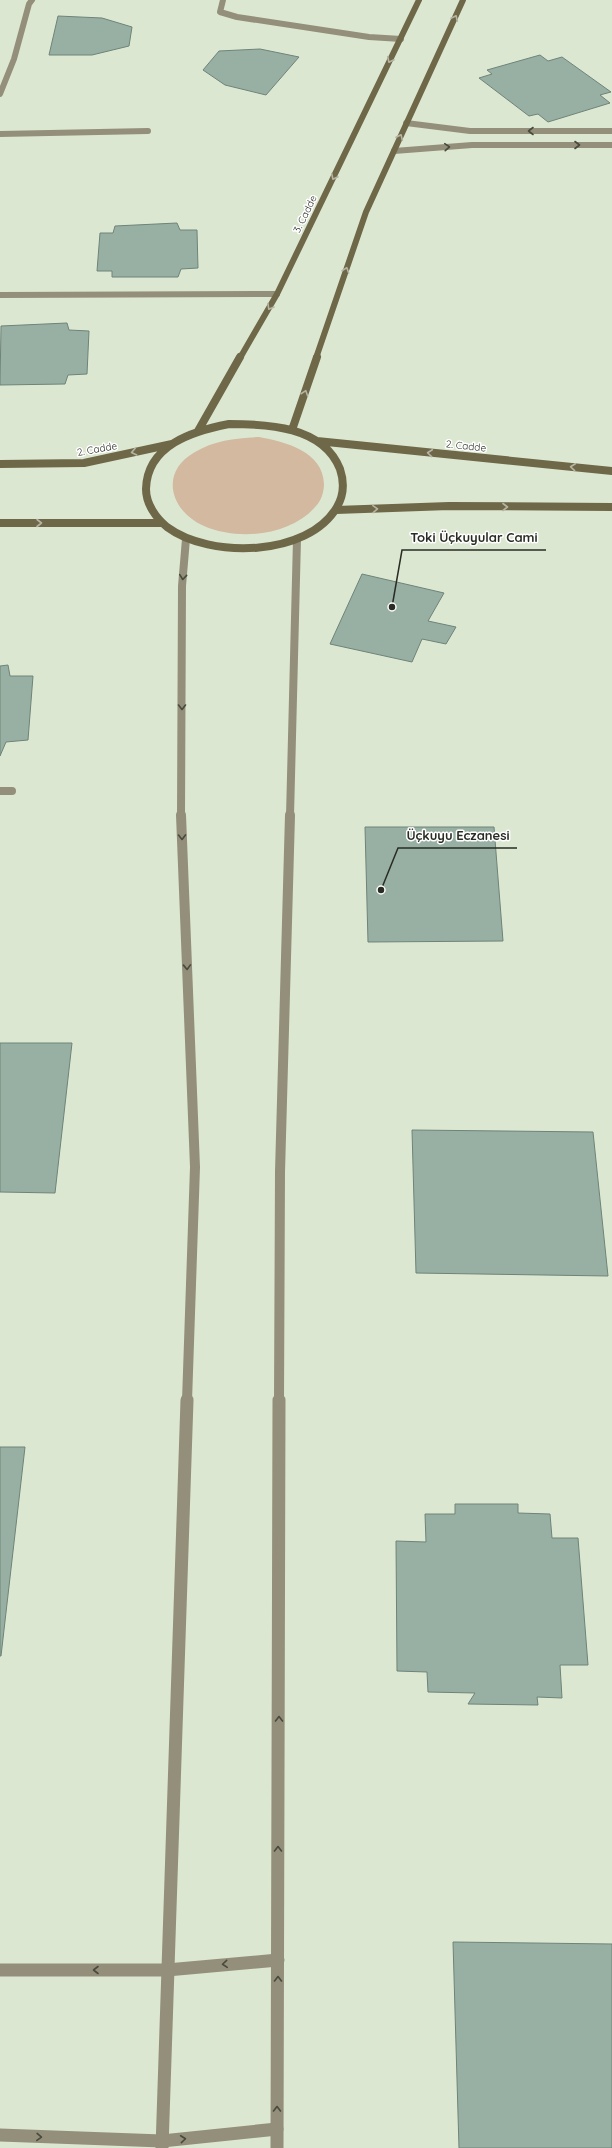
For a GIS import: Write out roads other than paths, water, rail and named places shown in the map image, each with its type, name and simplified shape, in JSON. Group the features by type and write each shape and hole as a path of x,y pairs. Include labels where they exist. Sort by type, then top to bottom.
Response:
{"main road":[{"name":"3. Cadde","path":"198,431 278,294 419,0"},
{"path":"292,430 366,212 463,0"},
{"path":"235,424 261,424 292,430 317,441 334,456 343,473 344,492 336,510 321,526 297,539 271,547 241,549 213,546 186,538 162,523 148,504 145,482 153,462 172,444 198,431 235,424"},
{"name":"2. Cadde","path":"317,441 612,472"},
{"name":"2. Cadde","path":"0,464 84,463 172,444"},
{"path":"336,510 449,506 612,507"},
{"path":"0,523 162,523"}],"street":[{"path":"0,94 14,59 32,0"},
{"path":"223,0 220,12 237,17 369,37 400,39"},
{"path":"406,123 470,131 612,131"},
{"path":"0,134 148,131"},
{"path":"394,151 472,145 612,145"},
{"path":"0,295 278,294"},
{"path":"162,2145 195,1167 181,838 182,586 186,538"},
{"path":"277,2148 280,1172 297,539"},
{"path":"0,791 12,791"},
{"path":"0,1970 167,1970 278,1960"},
{"path":"0,2135 162,2145 277,2129"}],"place":[{"name":"Toki Üçkuyular Cami","path":"392,607"},
{"name":"Üçkuyu Eczanesi","path":"381,890"}]}
